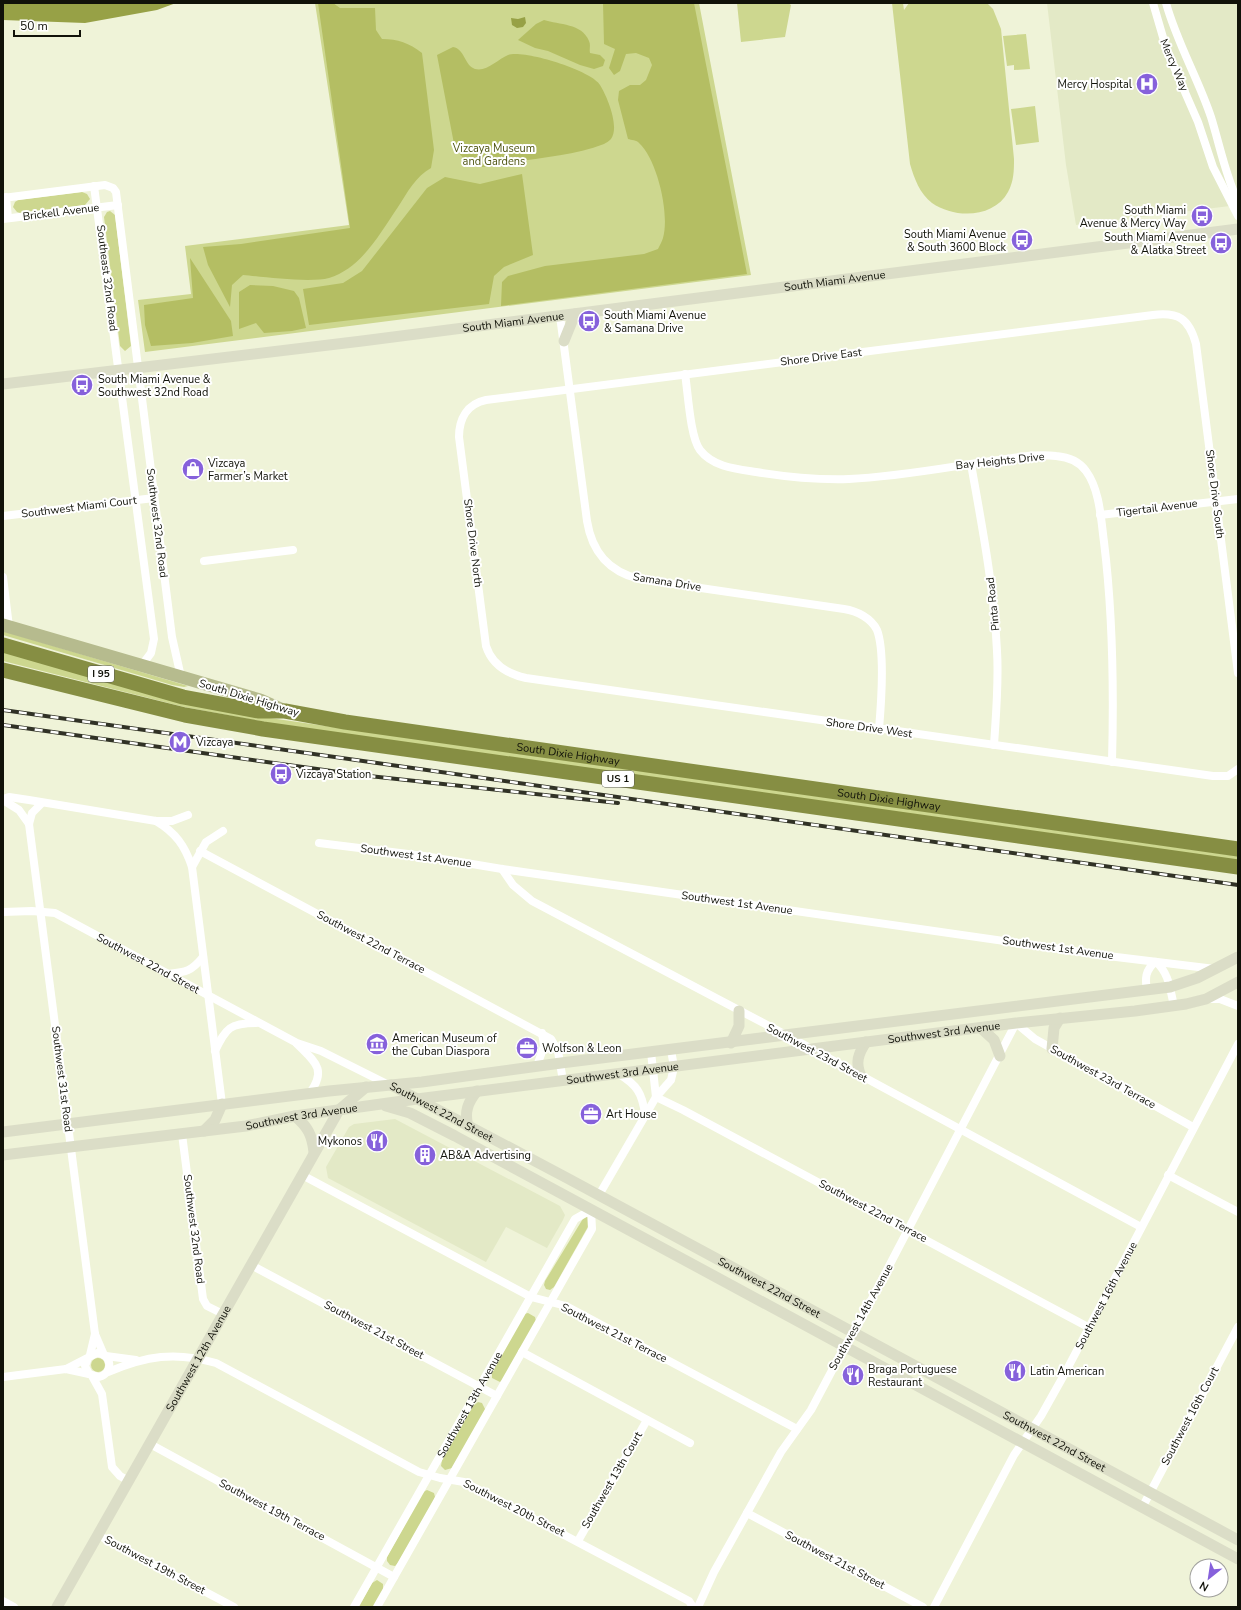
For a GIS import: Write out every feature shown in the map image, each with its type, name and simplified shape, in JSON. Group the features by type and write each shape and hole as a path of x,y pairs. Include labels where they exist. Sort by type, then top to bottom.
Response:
{"highway":[{"name":"I 95","path":"3,645 183,697 258,711 285,711"},
{"name":"South Dixie Highway","path":"3,670 185,715 263,729 1238,867"},
{"name":"South Dixie Highway","path":"285,711 345,722 1238,849"}],"main road":[{"name":"South Miami Avenue","path":"3,384 560,316 1238,229"},
{"path":"564,341 575,314"},
{"name":"South Dixie Highway","path":"6,626 260,700 285,711"},
{"name":"Southwest 3rd Avenue","path":"3,1132 1170,988 1185,983 1237,959"},
{"name":"Southwest 3rd Avenue","path":"3,1155 246,1126 295,1116 477,1091 1016,1023 1174,1006 1206,999 1238,982"},
{"path":"1014,1008 1016,1023"},
{"path":"731,1043 739,1026 739,1011"},
{"path":"1052,1049 1054,1028 1060,1018"},
{"path":"981,1028 994,1040 1000,1056"},
{"path":"861,1076 858,1069 857,1059 866,1042"},
{"name":"Southwest 22nd Street","path":"390,1085 599,1195 1238,1540"},
{"path":"339,1110 367,1086"},
{"path":"468,1126 466,1119 468,1106 477,1091"},
{"path":"204,1131 215,1120 222,1104"},
{"name":"Southwest 22nd Street","path":"381,1104 410,1113 1143,1506 1238,1559"},
{"name":"Southwest 12th Avenue","path":"57,1607 339,1110"},
{"path":"295,1116 305,1124 312,1134 314,1152"},
{"name":"Southwest 13th Avenue","path":"591,1210 599,1195"}],"street":[{"name":"Mercy Way","path":"1153,3 1167,51 1199,126 1213,167 1238,216"},
{"name":"Mercy Way","path":"1166,3 1183,52 1211,117 1223,166 1238,202"},
{"path":"1167,51 1183,52"},
{"path":"1199,126 1211,117"},
{"name":"Brickell Avenue","path":"5,198 94,186 105,185 113,188"},
{"name":"Southeast 32nd Road","path":"94,186 118,370"},
{"name":"Southeast 32nd Road","path":"113,188 116,192 118,206 138,368"},
{"path":"5,198 6,219"},
{"name":"Brickell Avenue","path":"6,219 118,206"},
{"name":"Shore Drive East","path":"464,414 473,405 486,400 1157,315 1168,314 1182,319"},
{"name":"Samana Drive","path":"560,316 587,521 591,540 600,556 620,572 639,579 844,609 861,614 873,624 878,637 881,667 878,729"},
{"name":"Shore Drive South","path":"1182,319 1191,328 1196,344 1238,673"},
{"name":"Southwest 32nd Road","path":"138,368 172,637 181,677"},
{"name":"Southwest 32nd Road","path":"118,370 154,639 151,653 142,665"},
{"name":"Bay Heights Drive","path":"685,374 697,445 705,455 720,464 772,474 830,479 871,477 1045,455 1056,456 1080,464 1090,477 1100,515 1107,569 1112,632 1112,762"},
{"name":"Shore Drive North","path":"464,414 460,423 459,437 486,646 500,668"},
{"name":"Pinta Road","path":"971,464 993,596 998,674 994,745"},
{"name":"Southwest Miami Court","path":"3,516 154,498"},
{"name":"Tigertail Avenue","path":"1100,515 1238,499"},
{"path":"204,560 293,550"},
{"path":"3,576 6,626"},
{"name":"Shore Drive West","path":"500,668 510,674 526,678 1214,776 1228,776 1238,769"},
{"path":"3,799 9,797 156,821 172,821 188,815"},
{"path":"3,799 19,810 30,824"},
{"path":"30,824 32,813 42,803"},
{"path":"156,821 176,835 187,852 192,867 222,1104"},
{"name":"Southwest 31st Road","path":"30,824 95,1334 105,1355"},
{"path":"192,867 206,842 223,831"},
{"name":"Southwest 1st Avenue","path":"319,843 424,856 502,869 1155,962 1216,969"},
{"name":"Southwest 22nd Terrace","path":"200,851 542,1033 551,1039 555,1045 561,1063 563,1081"},
{"name":"Southwest 23rd Street","path":"502,869 513,885 532,901 788,1036 1141,1227"},
{"name":"Southwest 22nd Street","path":"3,912 40,911 55,914 297,1043 321,1051 390,1085"},
{"path":"167,974 192,969 203,957"},
{"path":"1147,991 1146,973 1149,967 1155,962 1164,969 1174,1006"},
{"path":"1206,999 1220,999 1238,1006"},
{"path":"215,1050 226,1030 229,1028 242,1023 259,1023"},
{"name":"Southwest 23rd Terrace","path":"1016,1023 1035,1039 1052,1049 1193,1127"},
{"name":"Southwest 14th Avenue","path":"698,1607 714,1572 781,1452 811,1410 854,1332 1016,1023"},
{"path":"537,1066 544,1046 542,1033"},
{"name":"Southwest 22nd Street","path":"297,1043 313,1060 319,1069 318,1080 310,1093"},
{"name":"Southwest 16th Avenue","path":"934,1607 1023,1442 1064,1374 1238,1044"},
{"path":"671,1050 674,1067"},
{"path":"651,1052 656,1097"},
{"name":"Southwest 13th Avenue","path":"599,1195 645,1114 656,1097 672,1080 674,1067"},
{"path":"619,1074 631,1081 637,1088 642,1098 645,1114"},
{"name":"Southwest 22nd Terrace","path":"656,1097 1088,1327"},
{"name":"Southwest 32nd Road","path":"182,1134 203,1299 207,1306 222,1314"},
{"name":"Southwest 21st Terrace","path":"302,1175 531,1297 566,1306 797,1429"},
{"path":"1168,1175 1238,1212"},
{"name":"Southwest 13th Avenue","path":"354,1607 575,1219 591,1210 592,1229 377,1607"},
{"name":"Southwest 21st Street","path":"251,1265 497,1396"},
{"name":"Southwest 16th Court","path":"1143,1506 1238,1327"},
{"name":"Southwest 31st Road","path":"89,1356 95,1334"},
{"path":"522,1352 690,1443"},
{"path":"66,1369 97,1353 137,1360"},
{"path":"102,1394 110,1364 105,1355"},
{"name":"Southwest 20th Street","path":"137,1360 177,1355 199,1358 216,1363 419,1472 464,1482 689,1600 693,1607"},
{"path":"89,1356 85,1366 102,1394 112,1467 120,1476 129,1481"},
{"path":"3,1377 66,1369 99,1377 137,1360"},
{"name":"Southwest 13th Court","path":"578,1541 647,1420"},
{"name":"Southwest 19th Terrace","path":"150,1444 394,1577"},
{"name":"Southwest 21st Street","path":"747,1513 922,1607"},
{"name":"Southwest 19th Street","path":"98,1535 234,1607"},
{"path":"3,1601 14,1607"}],"shaded area":[{"path":"3,3 176,3 157,10 85,23 3,20"},
{"name":"Mercy Hospital","path":"1047,3 1238,3 1238,205 1076,225 1066,165"},
{"path":"525,17 526,23 523,27 517,28 512,25 511,18 518,19"},
{"path":"395,1119 560,1206 565,1215 547,1248 506,1227 486,1262 328,1178 326,1167 349,1127 354,1124"}],"green space":[{"name":"Vizcaya Museum and Gardens","path":"315,3 699,3 751,275 145,352 138,300 191,294 185,246 349,225"},
{"path":"318,3 333,3 340,8 375,8 376,30 382,39 403,42 422,53 434,150 431,168 416,180 377,238 361,258 341,273 329,278 310,280 243,275 232,285 230,307 208,265 203,247 241,244 350,228"},
{"path":"603,3 694,3 747,274 501,306 502,282 508,276 545,266 644,254 658,249 663,238 665,215 656,174 651,161 638,142 628,139 618,100 619,91 630,85 640,85 646,80 652,65 649,58 636,53 626,54 620,71 614,75 609,68 615,49 604,44"},
{"path":"737,3 788,3 791,5 785,37 741,42"},
{"path":"892,3 903,3 904,10 909,3 987,3 993,9 1001,29 1014,159 1013,176 1010,188 1002,201 993,207 984,211 973,213 952,212 941,208 932,203 924,195 913,175 910,164"},
{"path":"544,20 570,26 581,31 586,35 589,41 590,53 600,55 605,60 603,66 594,69 580,65 518,40 536,24"},
{"path":"1026,34 1030,69 1014,70 1014,65 1007,66 1003,36"},
{"path":"453,47 460,51 471,67 475,69 484,69 508,55 528,55 557,62 595,79 606,96 612,112 614,127 611,139 604,144 593,148 560,155 486,167 470,163 455,149 437,55"},
{"path":"1035,106 1039,142 1016,145 1011,109"},
{"path":"522,174 533,255 504,267 494,276 489,304 309,325 303,289 343,283 362,271 427,188 445,177 480,184"},
{"path":"82,192 87,194 90,199 85,205 20,213 13,207 15,202 18,200"},
{"path":"110,211 115,215 131,346 125,351 120,346 104,217 107,212"},
{"path":"190,258 231,321 233,336 192,343 151,346 145,325 144,305 193,298"},
{"path":"250,285 273,286 294,291 299,298 306,328 292,331 264,333 256,323 239,329 239,292"},
{"path":"3,631 188,686 184,687 172,685 3,635"},
{"path":"3,652 241,714 1238,856 1238,861 275,724 184,707 3,661"},
{"path":"584,1217 588,1217 589,1225 554,1287 550,1290 546,1289 544,1285 545,1281"},
{"path":"528,1313 535,1317 536,1321 503,1380 500,1382 492,1378 492,1373 524,1314"},
{"path":"95,1358 101,1358 105,1362 105,1368 101,1372 95,1372 91,1368 91,1362"},
{"path":"478,1402 482,1403 486,1411 452,1468 445,1470 441,1466 442,1460 473,1406"},
{"path":"427,1490 434,1493 435,1497 433,1502 398,1563 395,1566 390,1565 387,1561 387,1557 423,1492"},
{"path":"377,1580 383,1584 383,1590 374,1607 359,1607 372,1583"}],"railway":[{"path":"3,710 1238,885"},
{"path":"3,725 360,775 618,803"}],"place":[{"name":"Mercy Hospital","path":"1147,84"},
{"name":"South Miami Avenue & Mercy Way","path":"1202,216"},
{"name":"South Miami Avenue & South 3600 Block","path":"1022,240"},
{"name":"South Miami Avenue & Alatka Street","path":"1221,243"},
{"name":"South Miami Avenue & Samana Drive","path":"589,321"},
{"name":"South Miami Avenue & Southwest 32nd Road","path":"82,385"},
{"name":"Vizcaya Farmer’s Market","path":"193,469"},
{"name":"Vizcaya","path":"180,742"},
{"name":"Vizcaya Station","path":"281,774"},
{"name":"American Museum of the Cuban Diaspora","path":"377,1044"},
{"name":"Wolfson & Leon","path":"527,1048"},
{"name":"Art House","path":"591,1114"},
{"name":"Mykonos","path":"377,1141"},
{"name":"AB&A Advertising","path":"425,1155"},
{"name":"Latin American","path":"1015,1371"},
{"name":"Braga Portuguese Restaurant","path":"853,1375"}]}
